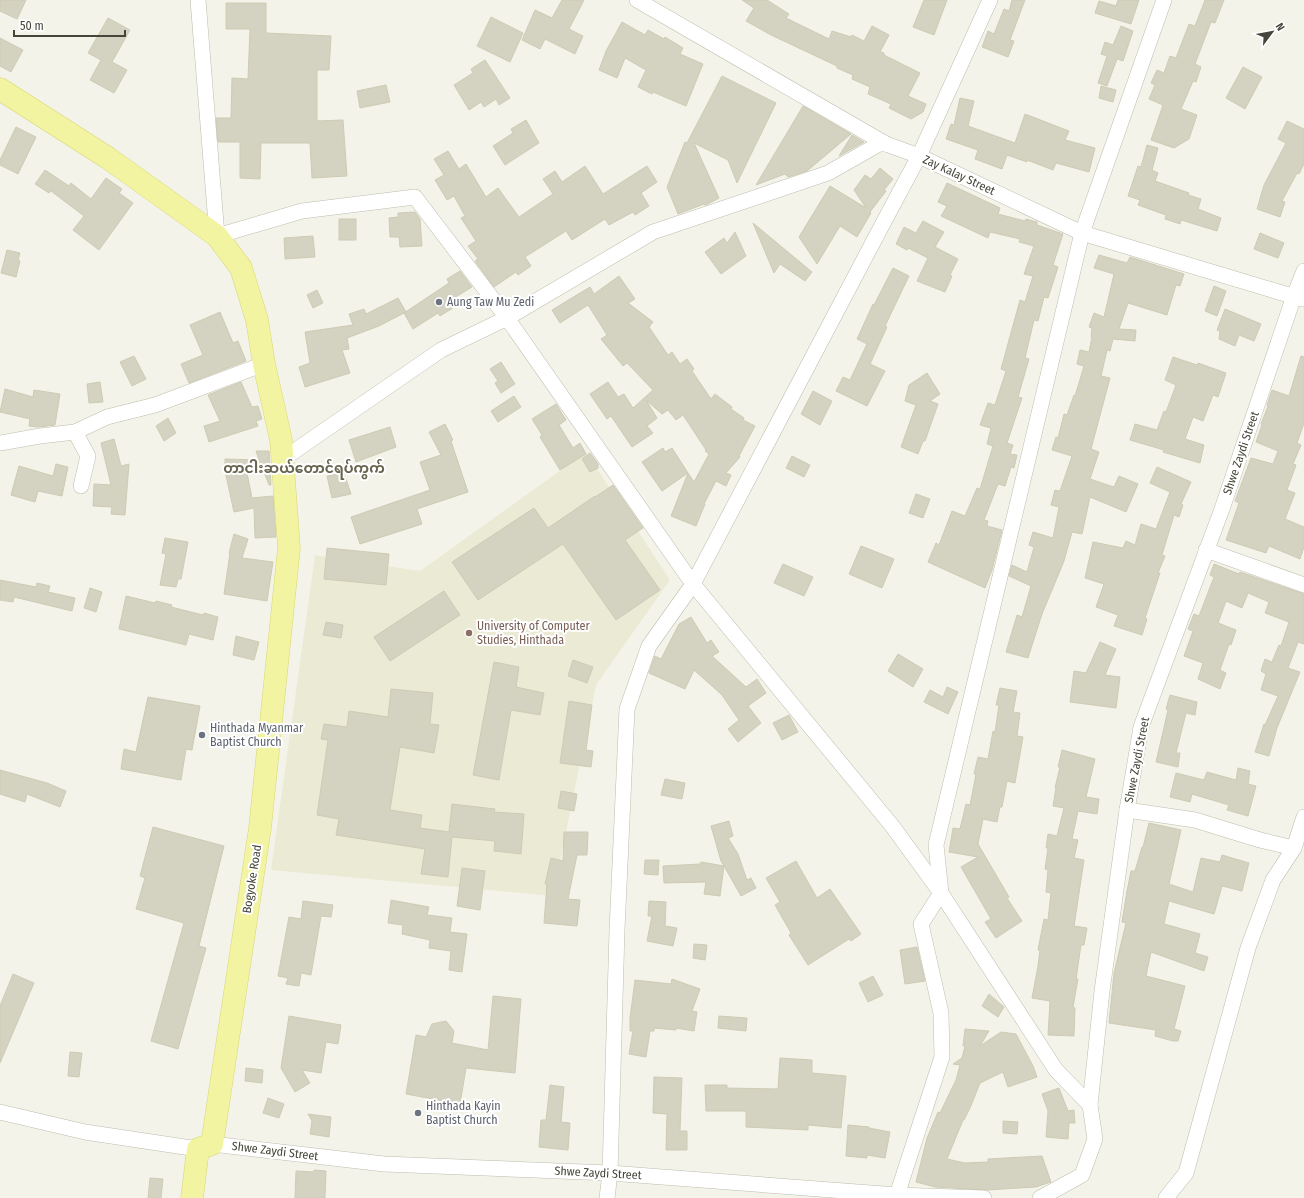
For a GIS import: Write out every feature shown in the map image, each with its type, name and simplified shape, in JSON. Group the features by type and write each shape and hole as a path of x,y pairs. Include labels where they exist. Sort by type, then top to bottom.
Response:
{"main road":[{"name":"Bogyoke Road","path":"1,94 108,158 217,236 241,268 257,320 264,364 281,440 289,548 260,828 205,1146 192,1198"}],"street":[{"path":"198,0 217,236 302,211 416,197 507,318 693,584 893,827 941,893 1056,1070 1090,1105"},
{"name":"Zay Kalay Street","path":"637,0 886,144 919,156 1082,233 1299,298"},
{"path":"607,1198 610,1173 617,930 627,709 649,646 693,584 919,156 990,0"},
{"path":"897,1195 942,1057 941,1013 921,924 941,893 936,845 1082,233 1164,0"},
{"path":"283,459 441,350 507,318 653,232 828,173 878,144 886,144"},
{"name":"Shwe Zaydi Street","path":"1040,1198 1082,1175 1095,1139 1090,1105 1102,991 1127,810 1141,727 1257,408 1299,298 1304,271"},
{"path":"0,443 74,432 106,417 155,405 264,364"},
{"path":"74,432 88,456 82,486"},
{"path":"1206,550 1304,585"},
{"path":"1127,810 1195,820 1260,840 1294,848"},
{"path":"1166,1198 1186,1173 1248,948 1273,880 1294,848 1304,818"},
{"name":"Shwe Zaydi Street","path":"0,1112 85,1132 384,1164 610,1173 897,1195 984,1198"}],"shaded area":[{"name":"University of Computer Studies, Hinthada","path":"586,452 670,580 596,685 553,896 271,870 315,555 420,571"}],"building":[{"path":"0,0 26,0 17,19 0,11"},
{"path":"562,0 584,0 569,29 583,36 575,54 545,39 540,49 522,40 535,10 552,18"},
{"path":"742,0 767,0 789,14 786,18 829,39 832,31 851,37 852,35 864,41 872,26 889,35 880,52 920,73 908,96 926,104 923,112 911,119 889,108 891,104 868,94 870,87 852,79 853,75 771,35 746,21 754,8"},
{"path":"924,0 947,0 934,35 913,27"},
{"path":"1012,0 1025,0 1010,40 1014,41 1008,57 982,47 988,31 994,34 1004,9 1009,11"},
{"path":"1118,0 1139,0 1131,24 1095,13 1099,1 1116,6"},
{"path":"1205,0 1224,0 1215,23 1211,22 1195,64 1201,67 1196,82 1193,81 1181,109 1197,115 1189,139 1174,148 1151,140 1163,105 1149,99 1155,85 1151,83 1157,70 1164,73 1170,56 1176,58 1189,24 1195,26"},
{"path":"226,3 266,3 266,33 331,36 329,70 317,70 317,121 343,120 347,176 312,178 310,143 261,143 260,179 240,178 240,142 218,142 216,118 231,118 232,78 248,79 250,29 226,29"},
{"path":"491,17 523,33 510,62 477,46"},
{"path":"108,18 130,30 112,62 127,70 114,93 90,80 101,60 88,53"},
{"path":"622,22 645,35 648,30 664,39 665,37 683,48 680,54 703,64 686,106 653,92 652,94 638,87 646,70 625,58 617,78 599,70 606,51"},
{"path":"1121,26 1133,31 1123,61 1117,59 1107,86 1098,83 1107,56 1101,54 1105,42 1113,45"},
{"path":"0,38 23,50 11,72 0,66"},
{"path":"485,60 510,98 499,105 496,99 484,107 481,102 469,110 454,85 473,73 471,69"},
{"path":"1243,67 1262,77 1245,109 1226,98"},
{"path":"722,76 776,103 737,183 728,160 694,143 719,198 706,205 704,204 678,214 667,187 685,142 687,143"},
{"path":"386,85 390,102 360,108 357,91"},
{"path":"1101,86 1116,90 1113,102 1099,98"},
{"path":"960,98 974,101 968,126 1015,143 1025,114 1069,131 1065,140 1095,148 1089,172 1056,163 1053,170 1027,160 1027,162 1007,155 1002,169 975,159 978,150 946,139 951,124 954,125"},
{"path":"803,106 851,134 807,171 788,177 785,174 756,185"},
{"path":"526,120 539,143 505,165 493,146 513,133 511,129"},
{"path":"1287,121 1304,129 1304,164 1299,174 1297,173 1282,201 1285,202 1280,217 1257,209 1264,185 1286,143 1278,139"},
{"path":"16,127 36,137 18,174 0,165 0,160"},
{"path":"852,135 864,142 839,156"},
{"path":"1147,145 1158,148 1152,170 1158,173 1155,181 1189,193 1188,195 1201,199 1198,209 1221,218 1217,231 1181,220 1180,224 1165,219 1166,215 1138,205 1140,200 1128,196 1138,166 1141,167"},
{"path":"448,151 459,169 466,164 486,197 498,188 519,217 553,194 543,179 555,171 562,182 585,166 603,194 647,166 657,182 641,193 649,206 635,215 633,212 609,225 605,219 572,240 566,231 525,257 531,266 518,275 516,272 494,287 475,261 478,259 468,246 476,241 461,218 465,216 454,196 447,200 435,180 444,175 434,159"},
{"path":"880,168 893,179 870,212 871,213 857,237 840,226 817,264 799,237 830,186 866,208 854,190 865,175 871,179"},
{"path":"45,170 69,186 71,183 91,199 106,178 122,189 119,193 133,203 99,250 73,230 84,216 51,191 49,193 35,184"},
{"path":"947,183 1000,208 998,214 1025,221 1026,219 1037,222 1037,225 1063,234 1053,265 1058,267 1048,298 1044,297 1038,321 1034,320 1025,358 1029,359 1018,397 1022,398 1007,443 1013,445 1010,454 1017,455 1014,468 1011,467 1005,486 998,484 984,520 988,521 987,526 1002,530 992,570 985,588 928,562 936,543 939,545 952,511 965,516 977,488 980,489 993,446 987,444 991,428 980,425 988,403 995,405 1006,371 1001,369 1020,300 1025,302 1033,276 1024,274 1034,246 1019,242 1020,239 990,232 988,238 941,216 947,206 938,202"},
{"path":"415,212 420,219 422,246 400,247 399,237 390,237 389,218 398,217 398,213"},
{"path":"339,219 356,219 356,240 339,240"},
{"path":"923,221 944,232 935,247 958,259 950,275 952,276 945,292 917,281 928,258 896,244 904,227 916,233"},
{"path":"753,223 812,272 805,281 780,264 774,273"},
{"path":"735,232 746,256 721,274 705,252 724,238 727,243"},
{"path":"1260,233 1284,243 1278,258 1254,249"},
{"path":"313,236 315,257 285,259 284,238"},
{"path":"7,250 20,253 18,260 20,261 16,277 1,273"},
{"path":"1099,255 1127,263 1130,257 1184,274 1180,286 1176,285 1167,315 1128,303 1119,329 1136,330 1135,341 1113,339 1110,351 1107,350 1101,376 1110,378 1091,449 1099,452 1090,479 1114,487 1119,476 1138,484 1126,512 1090,497 1082,534 1072,532 1064,561 1042,614 1028,658 1006,652 1017,615 1022,617 1031,586 1009,576 1012,565 1027,572 1034,547 1029,545 1033,532 1053,538 1059,507 1051,505 1055,490 1060,491 1072,456 1052,450 1056,437 1058,438 1064,414 1067,415 1074,395 1075,396 1084,366 1077,364 1080,350 1089,352 1092,328 1089,327 1094,313 1104,317 1114,274 1094,268"},
{"path":"893,268 909,276 885,326 887,327 870,364 885,371 867,406 836,391 843,377 850,380 867,344 857,339 873,304 874,305"},
{"path":"460,271 472,287 449,301 453,308 440,316 438,313 413,329 404,313 449,283 447,279"},
{"path":"619,276 635,299 628,303 653,322 649,327 668,355 672,352 680,364 687,359 694,369 692,371 711,399 715,394 732,407 731,409 744,418 743,420 755,426 739,456 740,457 726,473 731,475 726,486 716,481 704,504 696,526 671,516 688,473 694,482 709,454 705,451 706,450 683,415 676,420 668,410 662,414 646,400 657,418 647,426 653,433 632,447 611,416 607,419 590,394 608,382 618,397 624,394 633,408 653,390 627,363 623,366 601,339 607,335 588,305 560,323 552,310 590,287 594,294"},
{"path":"1214,286 1226,291 1217,316 1205,311"},
{"path":"317,290 323,303 313,308 307,295"},
{"path":"398,298 406,312 379,326 347,338 349,349 342,350 350,373 305,387 299,367 310,363 305,332 353,325 349,314 364,309 366,314"},
{"path":"1225,309 1261,324 1254,341 1239,335 1235,346 1219,339 1220,331 1217,330"},
{"path":"220,312 233,343 238,341 246,361 189,383 181,364 203,355 190,325"},
{"path":"134,356 146,379 132,386 120,362"},
{"path":"1301,356 1304,357 1304,423 1297,443 1301,445 1293,464 1296,465 1287,490 1295,493 1285,519 1304,527 1304,547 1300,559 1269,546 1266,553 1226,540 1239,503 1235,501 1251,458 1273,464 1278,451 1256,442 1272,390 1289,396"},
{"path":"1173,357 1197,365 1198,363 1226,373 1218,397 1213,395 1203,421 1193,417 1185,439 1204,445 1200,463 1130,440 1135,424 1157,430 1164,411 1166,412 1176,385 1165,380"},
{"path":"501,362 515,384 501,393 495,383 498,381 490,369"},
{"path":"927,373 940,394 930,401 938,404 925,441 923,441 918,454 901,447 916,405 905,401 909,385"},
{"path":"100,382 103,402 89,403 87,384"},
{"path":"241,382 252,407 258,406 262,419 256,421 258,426 209,442 204,426 220,421 208,395"},
{"path":"5,389 33,397 34,390 60,394 55,425 38,427 29,426 30,419 0,412"},
{"path":"813,391 832,401 820,425 801,414"},
{"path":"514,396 521,407 498,422 491,411"},
{"path":"556,404 566,420 559,425 573,448 580,443 586,454 560,470 540,437 542,435 532,419"},
{"path":"168,418 176,433 164,441 156,426"},
{"path":"445,424 453,440 451,441 468,492 417,509 422,524 360,544 351,517 430,490 420,462 441,455 429,432"},
{"path":"390,427 396,447 356,462 349,440"},
{"path":"114,439 121,466 129,464 125,515 111,514 112,507 93,506 94,484 111,485 101,443"},
{"path":"663,448 665,452 672,448 688,473 662,491 642,462"},
{"path":"256,451 269,451 271,485 269,485 264,472 247,473 252,498 273,496 276,537 255,538 254,508 234,512 225,471 225,459 259,460"},
{"path":"590,453 598,464 598,468 590,472 582,459"},
{"path":"792,456 810,465 804,477 786,468"},
{"path":"56,464 68,467 62,496 38,491 35,502 11,495 19,466 53,476"},
{"path":"1157,467 1191,482 1181,504 1183,505 1179,517 1174,515 1162,555 1165,556 1158,573 1160,573 1145,618 1147,619 1142,635 1114,626 1118,615 1096,607 1104,584 1085,578 1093,542 1123,548 1126,541 1135,545 1141,524 1156,529 1170,492 1150,483"},
{"path":"344,473 351,494 332,498 327,476"},
{"path":"613,485 643,528 625,540 660,590 616,620 563,544 478,600 452,562 534,508 548,528"},
{"path":"916,494 930,499 923,518 909,513"},
{"path":"234,534 248,539 242,558 273,562 267,601 224,594 229,553"},
{"path":"165,538 188,542 181,579 178,579 176,587 160,585 166,554 162,553"},
{"path":"861,546 894,559 882,588 849,574"},
{"path":"327,548 389,554 386,585 324,579"},
{"path":"783,564 813,577 804,596 774,583"},
{"path":"1214,564 1239,574 1240,572 1304,594 1304,644 1298,642 1288,668 1300,672 1277,728 1269,756 1255,752 1264,724 1265,725 1278,696 1261,690 1266,674 1261,671 1265,659 1272,662 1279,645 1281,646 1289,622 1265,613 1269,602 1248,593 1242,608 1226,601 1218,623 1236,630 1231,645 1229,644 1220,670 1226,673 1220,689 1198,679 1203,663 1184,656 1193,631 1188,629 1194,614 1199,616 1214,577 1210,575"},
{"path":"0,580 36,587 37,583 50,586 48,592 75,598 72,611 14,597 13,602 0,600"},
{"path":"90,588 102,592 96,612 84,608"},
{"path":"444,591 460,615 390,661 374,637"},
{"path":"126,596 155,603 156,601 172,605 171,607 218,617 213,640 189,634 186,645 119,629"},
{"path":"691,617 707,643 711,640 719,652 712,656 746,687 757,679 766,693 748,706 761,723 738,742 728,729 739,720 722,695 694,670 685,689 649,673 655,656 661,659 679,624"},
{"path":"326,622 343,625 341,638 323,635"},
{"path":"236,636 259,642 254,660 233,655"},
{"path":"1100,642 1116,649 1105,675 1120,677 1116,708 1070,702 1074,671 1086,673"},
{"path":"898,654 923,669 913,687 888,671"},
{"path":"573,660 593,667 587,683 568,676"},
{"path":"494,662 519,667 516,687 544,693 540,715 511,710 499,780 473,775"},
{"path":"947,687 958,692 948,714 924,702 930,690 943,697"},
{"path":"1000,688 1017,691 1013,712 1020,713 1017,736 1023,737 1015,783 1007,781 1002,807 1000,807 997,822 983,819 978,844 1009,897 1007,898 1022,921 996,938 985,922 991,919 961,867 978,857 949,852 953,828 960,829 966,804 970,805 978,757 988,759 993,731 995,732 999,705 996,705"},
{"path":"391,689 433,693 430,724 439,725 434,753 400,747 390,810 422,815 420,828 449,832 452,804 495,809 494,812 524,814 521,854 494,851 495,841 452,837 448,877 421,874 425,849 336,835 339,819 317,815 328,740 321,739 324,724 347,727 349,711 388,717"},
{"path":"1170,695 1197,702 1195,715 1186,713 1176,753 1180,753 1178,767 1156,762"},
{"path":"148,697 200,706 192,750 186,749 181,780 121,769 124,749 136,752"},
{"path":"569,701 592,705 586,750 593,751 591,767 560,763"},
{"path":"789,715 798,732 782,740 773,723"},
{"path":"1062,750 1095,759 1086,797 1099,799 1097,814 1078,811 1072,839 1078,840 1074,858 1084,860 1074,926 1087,928 1084,945 1081,945 1076,979 1078,979 1073,1007 1075,1008 1074,1036 1048,1035 1050,1001 1032,998 1040,950 1038,950 1044,919 1048,920 1051,893 1046,892 1048,870 1045,869 1048,834 1057,836 1064,808 1053,806 1055,788 1060,767 1058,767"},
{"path":"1238,768 1250,771 1248,784 1256,786 1248,816 1227,810 1229,805 1192,794 1190,802 1170,797 1176,773 1204,780 1207,772 1236,780"},
{"path":"0,770 47,783 66,791 60,807 27,794 25,802 0,794"},
{"path":"665,779 685,783 682,799 661,795"},
{"path":"561,791 577,794 574,811 558,808"},
{"path":"729,821 733,836 728,838 738,854 747,880 751,878 756,888 741,896 721,861 711,826"},
{"path":"1149,823 1181,830 1169,884 1193,892 1201,858 1220,862 1222,855 1249,863 1242,891 1222,886 1214,914 1169,901 1164,924 1200,934 1195,953 1208,957 1204,971 1151,952 1146,976 1185,986 1174,1029 1181,1031 1178,1041 1155,1036 1156,1030 1109,1023 1114,973 1126,923 1122,922 1131,871 1135,871"},
{"path":"153,827 224,846 199,946 206,948 178,1049 151,1041 184,923 136,909 145,878 140,876"},
{"path":"564,832 588,832 587,855 577,855 568,899 580,900 577,926 544,923 547,884 545,884 551,858 563,861"},
{"path":"645,860 659,860 658,875 644,874"},
{"path":"796,861 817,898 830,889 861,934 851,941 849,939 808,965 789,935 791,933 775,905 780,902 766,878"},
{"path":"701,862 724,866 720,896 704,894 706,882 664,883 663,866 700,864"},
{"path":"462,868 485,871 480,910 457,906"},
{"path":"391,900 429,907 427,915 452,918 450,932 467,934 462,972 449,970 451,951 429,948 430,940 402,934 403,925 388,923"},
{"path":"303,901 333,905 331,917 321,916 311,975 301,973 299,986 286,984 288,978 278,976 289,917 301,919"},
{"path":"649,901 666,902 665,926 677,928 673,946 647,941 652,916 648,916"},
{"path":"694,944 707,945 705,960 693,958"},
{"path":"917,947 925,981 905,984 900,950"},
{"path":"13,974 34,983 0,1063 0,1006"},
{"path":"873,976 883,995 868,1002 859,983"},
{"path":"672,979 700,989 692,1011 697,1012 694,1031 676,1028 676,1030 654,1028 654,1031 650,1031 646,1057 629,1054 633,1031 630,1031 630,1018 635,980 671,984"},
{"path":"989,994 1004,1007 998,1017 982,1006"},
{"path":"493,996 521,999 515,1073 466,1068 460,1104 406,1094 416,1035 426,1037 432,1024 446,1021 454,1031 452,1043 488,1050"},
{"path":"289,1016 341,1025 338,1044 326,1042 321,1073 302,1070 310,1083 295,1092 281,1068"},
{"path":"719,1016 747,1018 746,1031 718,1028"},
{"path":"965,1029 989,1031 980,1046 1001,1032 1016,1034 1033,1066 1037,1077 1008,1087 1003,1072 980,1083 947,1159 965,1163 988,1162 988,1159 1042,1156 1051,1182 1036,1187 987,1190 935,1187 916,1182 927,1138 938,1112 940,1113 956,1080 960,1065 953,1064 962,1058 965,1046 963,1046"},
{"path":"70,1052 82,1053 79,1077 68,1076"},
{"path":"780,1058 812,1060 812,1073 846,1076 841,1128 808,1125 808,1130 746,1127 746,1111 706,1111 705,1085 727,1085 727,1088 778,1089"},
{"path":"246,1068 263,1070 262,1083 245,1081"},
{"path":"654,1077 682,1078 680,1131 687,1131 687,1150 666,1150 667,1114 653,1113"},
{"path":"550,1085 564,1087 561,1122 570,1123 568,1150 539,1147 541,1120 546,1120"},
{"path":"1059,1088 1068,1111 1074,1110 1075,1123 1069,1123 1068,1139 1046,1137 1048,1111 1042,1094"},
{"path":"268,1098 284,1104 279,1118 263,1113"},
{"path":"308,1114 331,1117 329,1137 310,1134 312,1121"},
{"path":"1003,1121 1018,1122 1017,1134 1003,1133"},
{"path":"848,1125 869,1127 890,1132 885,1158 867,1155 867,1158 846,1156"},
{"path":"314,1170 326,1171 325,1198 295,1198 296,1171 314,1172"},
{"path":"150,1178 163,1179 161,1198 148,1198"}],"place":[{"name":"Aung Taw Mu Zedi","path":"439,302"},
{"name":"University of Computer Studies, Hinthada","path":"469,633"},
{"name":"Hinthada Myanmar Baptist Church","path":"202,735"},
{"name":"Hinthada Kayin Baptist Church","path":"418,1113"}],"district":[{"name":"တာငါးဆယ်တောင်ရပ်ကွက်","path":"304,468"}]}
